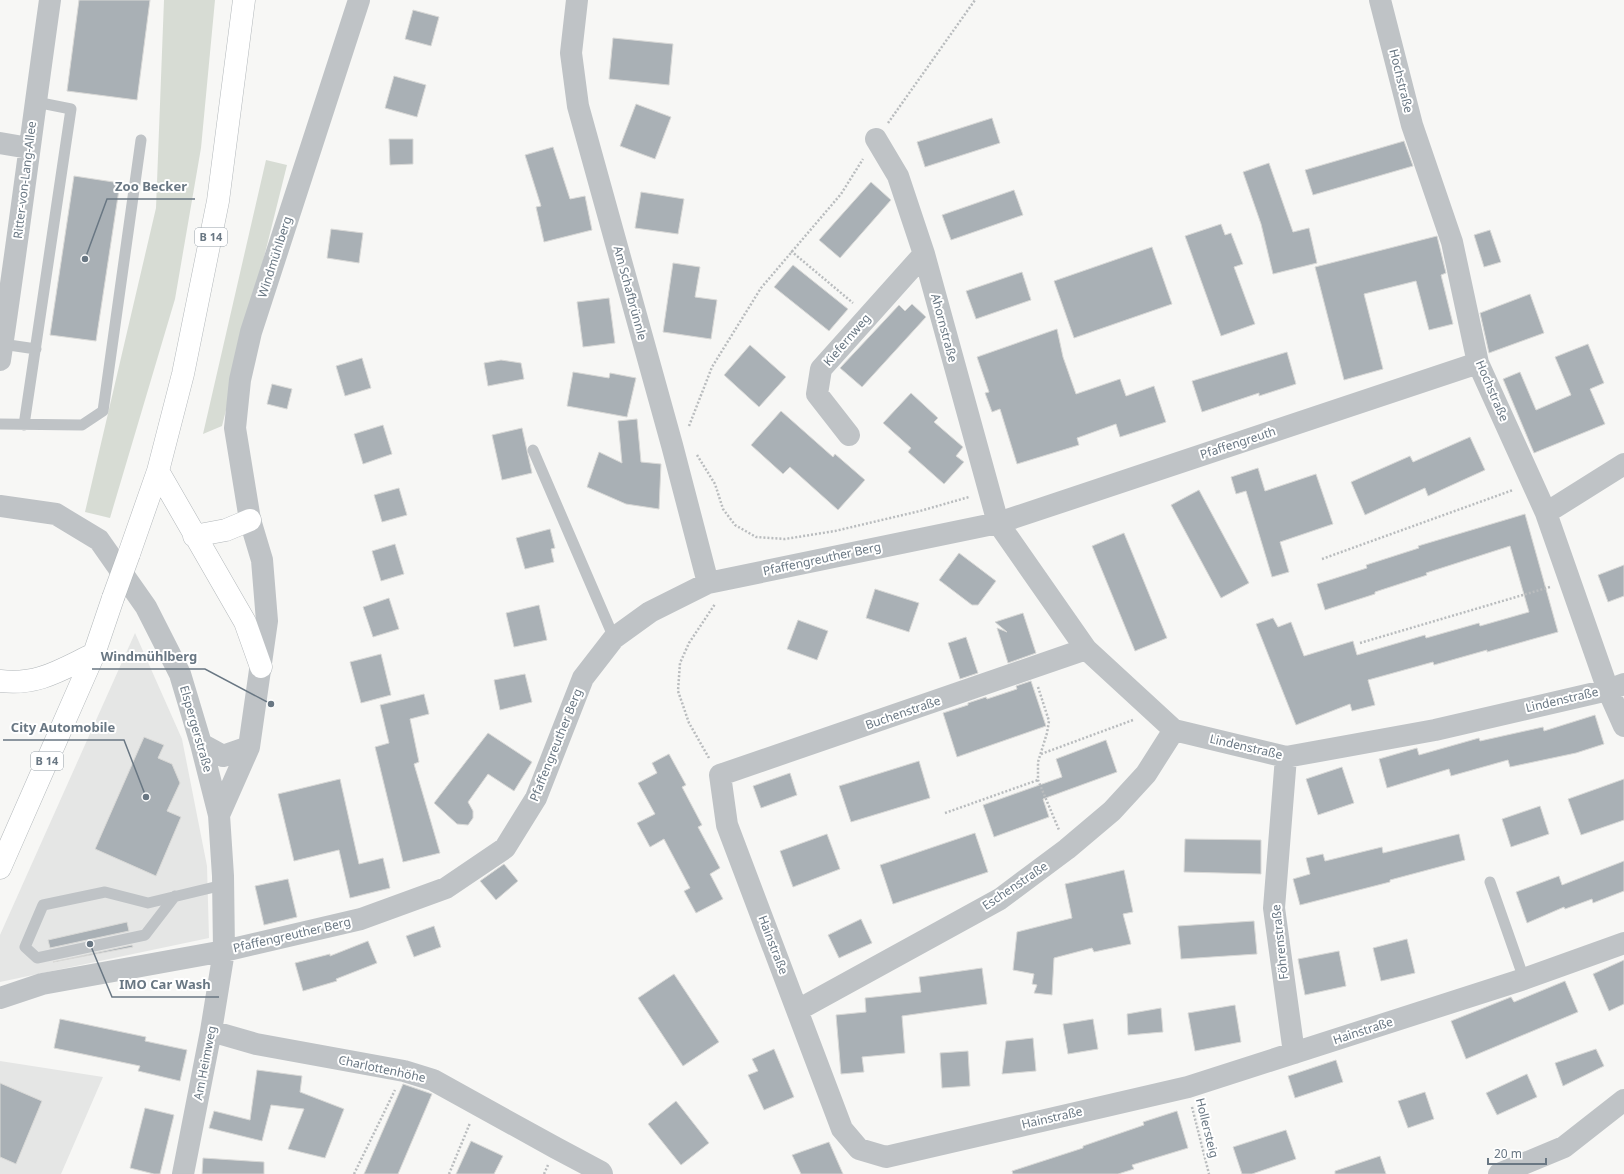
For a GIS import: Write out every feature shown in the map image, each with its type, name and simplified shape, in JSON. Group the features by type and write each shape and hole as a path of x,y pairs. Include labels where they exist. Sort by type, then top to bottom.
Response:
{"main road":[{"name":"B 14","path":"0,868 94,654 158,471 183,374 218,201 244,0"},
{"path":"158,471 194,536 245,622 261,667"},
{"path":"194,536 226,530 250,520"},
{"path":"0,681 15,683 44,678 94,654"}],"street":[{"name":"Ritter-von-Lang-Allee","path":"1,352 20,225 29,148 50,0"},
{"name":"Windmühlberg","path":"219,815 249,746 267,621 262,560 250,520 235,428 240,380 251,332 359,0"},
{"name":"Am Schafbrünnle","path":"577,0 571,54 578,106 712,593"},
{"name":"Hochstraße","path":"1380,0 1412,125 1452,242 1478,363 1546,513 1570,581 1616,687 1624,726"},
{"name":"Ahornstraße","path":"876,139 898,176 924,254 998,523"},
{"path":"0,143 29,148"},
{"name":"Kiefernweg","path":"849,435 817,394 821,369 924,254"},
{"name":"Pfaffengreuth","path":"998,523 1478,363"},
{"path":"1546,513 1624,464"},
{"name":"Elspergerstraße","path":"0,506 56,514 99,540 146,607 176,667 201,744 219,815 223,885 224,951"},
{"name":"Pfaffengreuther Berg","path":"0,998 42,984 224,951 361,919 446,888 505,848 536,798 583,678 614,638 650,612 712,593 998,523"},
{"name":"Lindenstraße","path":"998,523 1086,649 1174,730 1286,757 1435,730 1616,687"},
{"name":"Buchenstraße","path":"720,775 1086,649"},
{"name":"Eschenstraße","path":"798,1010 1000,899 1068,849 1112,812 1146,774 1174,730"},
{"path":"201,744 223,756 249,746"},
{"name":"Föhrenstraße","path":"1286,757 1274,908 1294,1053"},
{"name":"Hainstraße","path":"720,775 727,825 842,1129 859,1149 886,1157 1188,1087 1524,979 1624,943"},
{"name":"Am Heimweg","path":"183,1174 211,1031 224,951"},
{"name":"Charlottenhöhe","path":"211,1031 256,1044 404,1071 433,1080 601,1172 602,1174"},
{"path":"1499,1174 1564,1147 1624,1100"}],"lane":[{"path":"24,424 71,109 36,102"},
{"path":"0,424 82,425 102,411 141,140"},
{"path":"1,352 36,349"},
{"path":"533,450 614,638"},
{"path":"1490,882 1524,979"},
{"path":"175,896 145,935 37,958 25,947 43,905 105,892 148,903 175,896 223,885"}],"path":[{"path":"672,445 684,440 712,367 761,288 841,194 876,139 975,0"},
{"path":"791,251 868,316"},
{"path":"696,453 715,484 723,509 735,525 756,537 785,539 835,531 920,511 989,491"},
{"path":"1322,559 1532,483"},
{"path":"1360,643 1570,581"},
{"path":"712,593 680,663 678,691 689,723 720,775"},
{"path":"1031,668 1049,721 1038,762 1038,780 1068,849"},
{"path":"1040,755 1154,712"},
{"path":"945,813 1038,780"},
{"path":"354,1174 404,1071"},
{"name":"Hollersteig","path":"1188,1087 1209,1174"},
{"path":"449,1174 478,1104"}],"shaded area":[{"path":"164,0 215,0 201,148 175,299 110,518 85,512 156,208"},
{"path":"266,160 287,165 222,426 203,434"},
{"path":"135,633 182,739 207,866 209,938 0,982 0,935"},
{"path":"0,1061 103,1077 61,1174 0,1174"}],"building":[{"path":"79,0 150,0 137,100 67,91"},
{"path":"413,10 439,17 431,46 405,39"},
{"path":"613,38 673,44 669,85 609,79"},
{"path":"394,76 426,85 417,117 385,108"},
{"path":"636,104 671,117 655,159 620,146"},
{"path":"992,118 1000,143 925,167 917,142"},
{"path":"389,139 413,139 413,164 390,165"},
{"path":"1404,141 1413,166 1313,195 1305,170"},
{"path":"553,147 570,199 585,196 592,230 544,242 536,207 541,206 525,155"},
{"path":"1269,163 1293,232 1309,228 1317,263 1273,274 1261,224 1243,172"},
{"path":"74,176 120,183 96,341 50,335"},
{"path":"871,182 891,200 840,258 819,240"},
{"path":"1014,190 1023,215 951,240 942,215"},
{"path":"641,192 684,199 678,234 635,228"},
{"path":"1221,224 1225,235 1231,233 1243,264 1234,267 1255,324 1221,336 1185,236"},
{"path":"331,229 363,233 359,263 327,258"},
{"path":"1490,230 1501,262 1484,267 1474,235"},
{"path":"1437,236 1446,273 1441,275 1453,324 1429,330 1416,281 1364,294 1383,369 1344,380 1315,267"},
{"path":"1152,247 1172,304 1074,338 1054,281"},
{"path":"673,263 700,267 695,297 717,300 711,339 663,332"},
{"path":"793,265 848,309 829,331 774,287"},
{"path":"1022,272 1031,300 976,319 966,291"},
{"path":"1530,294 1544,333 1489,353 1480,313"},
{"path":"609,298 615,343 583,347 577,302"},
{"path":"912,304 926,317 862,387 840,368 899,305 905,311"},
{"path":"1057,329 1063,357 1076,394 1120,379 1126,396 1154,386 1166,422 1120,437 1116,424 1077,438 1079,445 1017,464 1000,409 992,412 985,393 989,392 977,357"},
{"path":"1588,344 1604,383 1590,389 1605,424 1534,453 1503,379 1520,372 1536,410 1571,395 1555,357"},
{"path":"750,345 786,377 759,407 724,375"},
{"path":"1287,352 1296,384 1259,396 1259,393 1202,412 1192,381"},
{"path":"362,358 371,388 345,396 336,366"},
{"path":"501,360 521,363 524,379 488,386 484,363"},
{"path":"573,372 609,378 610,373 636,378 627,417 567,406"},
{"path":"272,384 292,389 287,409 267,404"},
{"path":"911,393 938,418 934,422 963,447 956,456 964,462 944,484 908,452 911,448 883,423"},
{"path":"781,411 833,457 835,454 865,480 838,510 790,467 783,474 751,445"},
{"path":"637,419 641,462 661,464 659,509 626,504 587,487 599,452 622,463 618,421"},
{"path":"383,425 392,454 363,464 354,434"},
{"path":"522,428 532,473 502,480 492,435"},
{"path":"1470,437 1485,470 1428,496 1425,488 1365,515 1351,482 1410,456 1413,462"},
{"path":"1258,468 1265,491 1316,474 1333,524 1280,542 1289,572 1272,577 1246,491 1236,494 1231,477"},
{"path":"399,488 407,515 382,522 374,495"},
{"path":"1199,490 1249,583 1221,598 1171,505"},
{"path":"1525,514 1558,632 1487,652 1487,650 1434,665 1433,662 1368,680 1375,705 1352,711 1350,704 1296,725 1256,624 1273,618 1278,627 1291,622 1304,656 1353,641 1357,655 1425,635 1426,638 1479,623 1480,626 1529,612 1510,546 1426,573 1427,575 1325,610 1317,584 1367,568 1366,565 1419,548 1418,546"},
{"path":"550,529 555,548 551,549 554,562 525,569 516,538"},
{"path":"1124,533 1167,638 1135,651 1092,546"},
{"path":"395,544 404,574 381,581 372,551"},
{"path":"959,553 996,581 978,605 972,605 939,580"},
{"path":"1624,565 1624,596 1608,602 1598,575"},
{"path":"875,589 919,603 909,632 866,618"},
{"path":"389,598 399,629 373,637 363,607"},
{"path":"539,605 547,640 514,647 506,613"},
{"path":"1023,613 1036,653 1008,663 997,628 1007,632 995,622"},
{"path":"798,620 828,631 817,660 787,649"},
{"path":"966,637 978,673 960,679 948,643"},
{"path":"381,654 391,695 361,703 350,662"},
{"path":"525,674 532,702 500,710 494,680"},
{"path":"1031,681 1046,726 957,757 943,713 968,705 968,703 986,697 987,699 1017,689 1016,686"},
{"path":"424,694 429,714 410,719 419,762 414,764 440,853 403,862 375,747 389,743 380,705"},
{"path":"1595,715 1604,744 1576,753 1510,767 1508,760 1451,776 1449,769 1387,788 1379,759 1417,748 1419,755 1479,738 1480,741 1543,727 1544,731"},
{"path":"488,733 532,762 514,791 488,774 468,802 473,811 473,818 468,825 457,824 434,803"},
{"path":"144,737 164,745 158,758 172,764 180,783 167,811 181,817 156,876 95,849"},
{"path":"1106,740 1117,772 1043,799 1049,817 994,837 983,805 1062,777 1056,759"},
{"path":"669,754 686,785 682,787 702,825 698,827 720,868 710,874 723,899 696,913 684,891 690,888 664,839 650,847 637,823 655,814 638,783 657,773 652,763"},
{"path":"919,761 930,798 851,822 839,786"},
{"path":"1342,767 1354,803 1318,815 1306,779"},
{"path":"790,773 797,795 761,808 753,786"},
{"path":"340,779 359,864 383,858 390,888 350,898 339,850 294,861 278,794"},
{"path":"1624,779 1624,820 1581,835 1568,799"},
{"path":"1540,806 1549,834 1511,847 1502,819"},
{"path":"975,833 988,872 893,904 880,865"},
{"path":"827,834 840,869 793,887 780,851"},
{"path":"1459,834 1465,860 1390,880 1390,882 1300,905 1293,879 1310,874 1306,858 1323,854 1325,861 1382,847 1383,853"},
{"path":"1185,839 1261,840 1261,874 1184,872"},
{"path":"1624,861 1624,891 1593,903 1592,899 1565,909 1564,907 1527,923 1516,892 1559,876 1562,885"},
{"path":"504,864 518,881 496,900 480,881"},
{"path":"1124,870 1133,912 1123,914 1131,944 1094,952 1092,948 1054,958 1052,995 1034,993 1037,985 1032,984 1034,974 1013,970 1017,932 1072,918 1065,884"},
{"path":"288,879 297,917 264,925 255,886"},
{"path":"861,919 872,943 839,958 828,935"},
{"path":"1254,921 1257,954 1181,959 1178,926"},
{"path":"127,922 129,931 50,948 48,940"},
{"path":"434,926 441,947 414,957 406,936"},
{"path":"1407,939 1415,973 1381,981 1373,948"},
{"path":"368,941 377,963 336,979 337,981 303,991 295,963 330,954 330,956"},
{"path":"132,945 133,947 53,962"},
{"path":"1339,951 1346,986 1305,995 1298,959"},
{"path":"1624,960 1624,1004 1609,1011 1593,974"},
{"path":"982,968 987,1004 902,1016 905,1053 862,1057 864,1072 841,1074 836,1015 866,1012 865,998 921,992 919,977"},
{"path":"674,974 719,1042 683,1066 638,998"},
{"path":"1565,981 1578,1012 1466,1059 1451,1021 1511,997 1514,1002"},
{"path":"1235,1005 1241,1042 1195,1051 1188,1013"},
{"path":"1161,1008 1163,1032 1128,1035 1127,1014"},
{"path":"60,1019 146,1037 145,1041 187,1050 180,1081 138,1071 140,1066 54,1048"},
{"path":"1093,1019 1098,1049 1068,1054 1063,1024"},
{"path":"1033,1038 1036,1071 1002,1074 1006,1041"},
{"path":"774,1049 794,1097 764,1110 748,1075 758,1071 752,1059"},
{"path":"1596,1049 1604,1066 1563,1086 1555,1063"},
{"path":"968,1051 970,1086 942,1088 940,1053"},
{"path":"1336,1060 1343,1082 1295,1098 1288,1076"},
{"path":"257,1070 302,1076 300,1092 344,1109 325,1158 288,1149 304,1109 271,1105 262,1141 209,1128 214,1111 250,1120"},
{"path":"1527,1074 1537,1097 1497,1115 1486,1093"},
{"path":"0,1083 42,1101 16,1164 0,1157"},
{"path":"403,1084 432,1094 398,1174 364,1174"},
{"path":"1425,1092 1434,1119 1408,1128 1398,1101"},
{"path":"676,1101 709,1143 681,1165 648,1124"},
{"path":"145,1108 174,1115 160,1174 130,1168"},
{"path":"1177,1111 1188,1148 1132,1165 1134,1169 1118,1174 1013,1174 1012,1171 1083,1148 1083,1146 1144,1125 1143,1122"},
{"path":"1286,1130 1296,1159 1252,1174 1242,1174 1233,1147"},
{"path":"471,1141 503,1156 494,1174 456,1174"},
{"path":"829,1142 843,1174 801,1174 792,1155"},
{"path":"1380,1156 1386,1174 1335,1174 1335,1171"},
{"path":"203,1158 264,1162 264,1174 202,1174"}],"place":[{"name":"Zoo Becker","path":"85,259"},
{"name":"Windmühlberg","path":"271,704"},
{"name":"City Automobile","path":"146,797"},
{"name":"IMO Car Wash","path":"90,944"}]}
